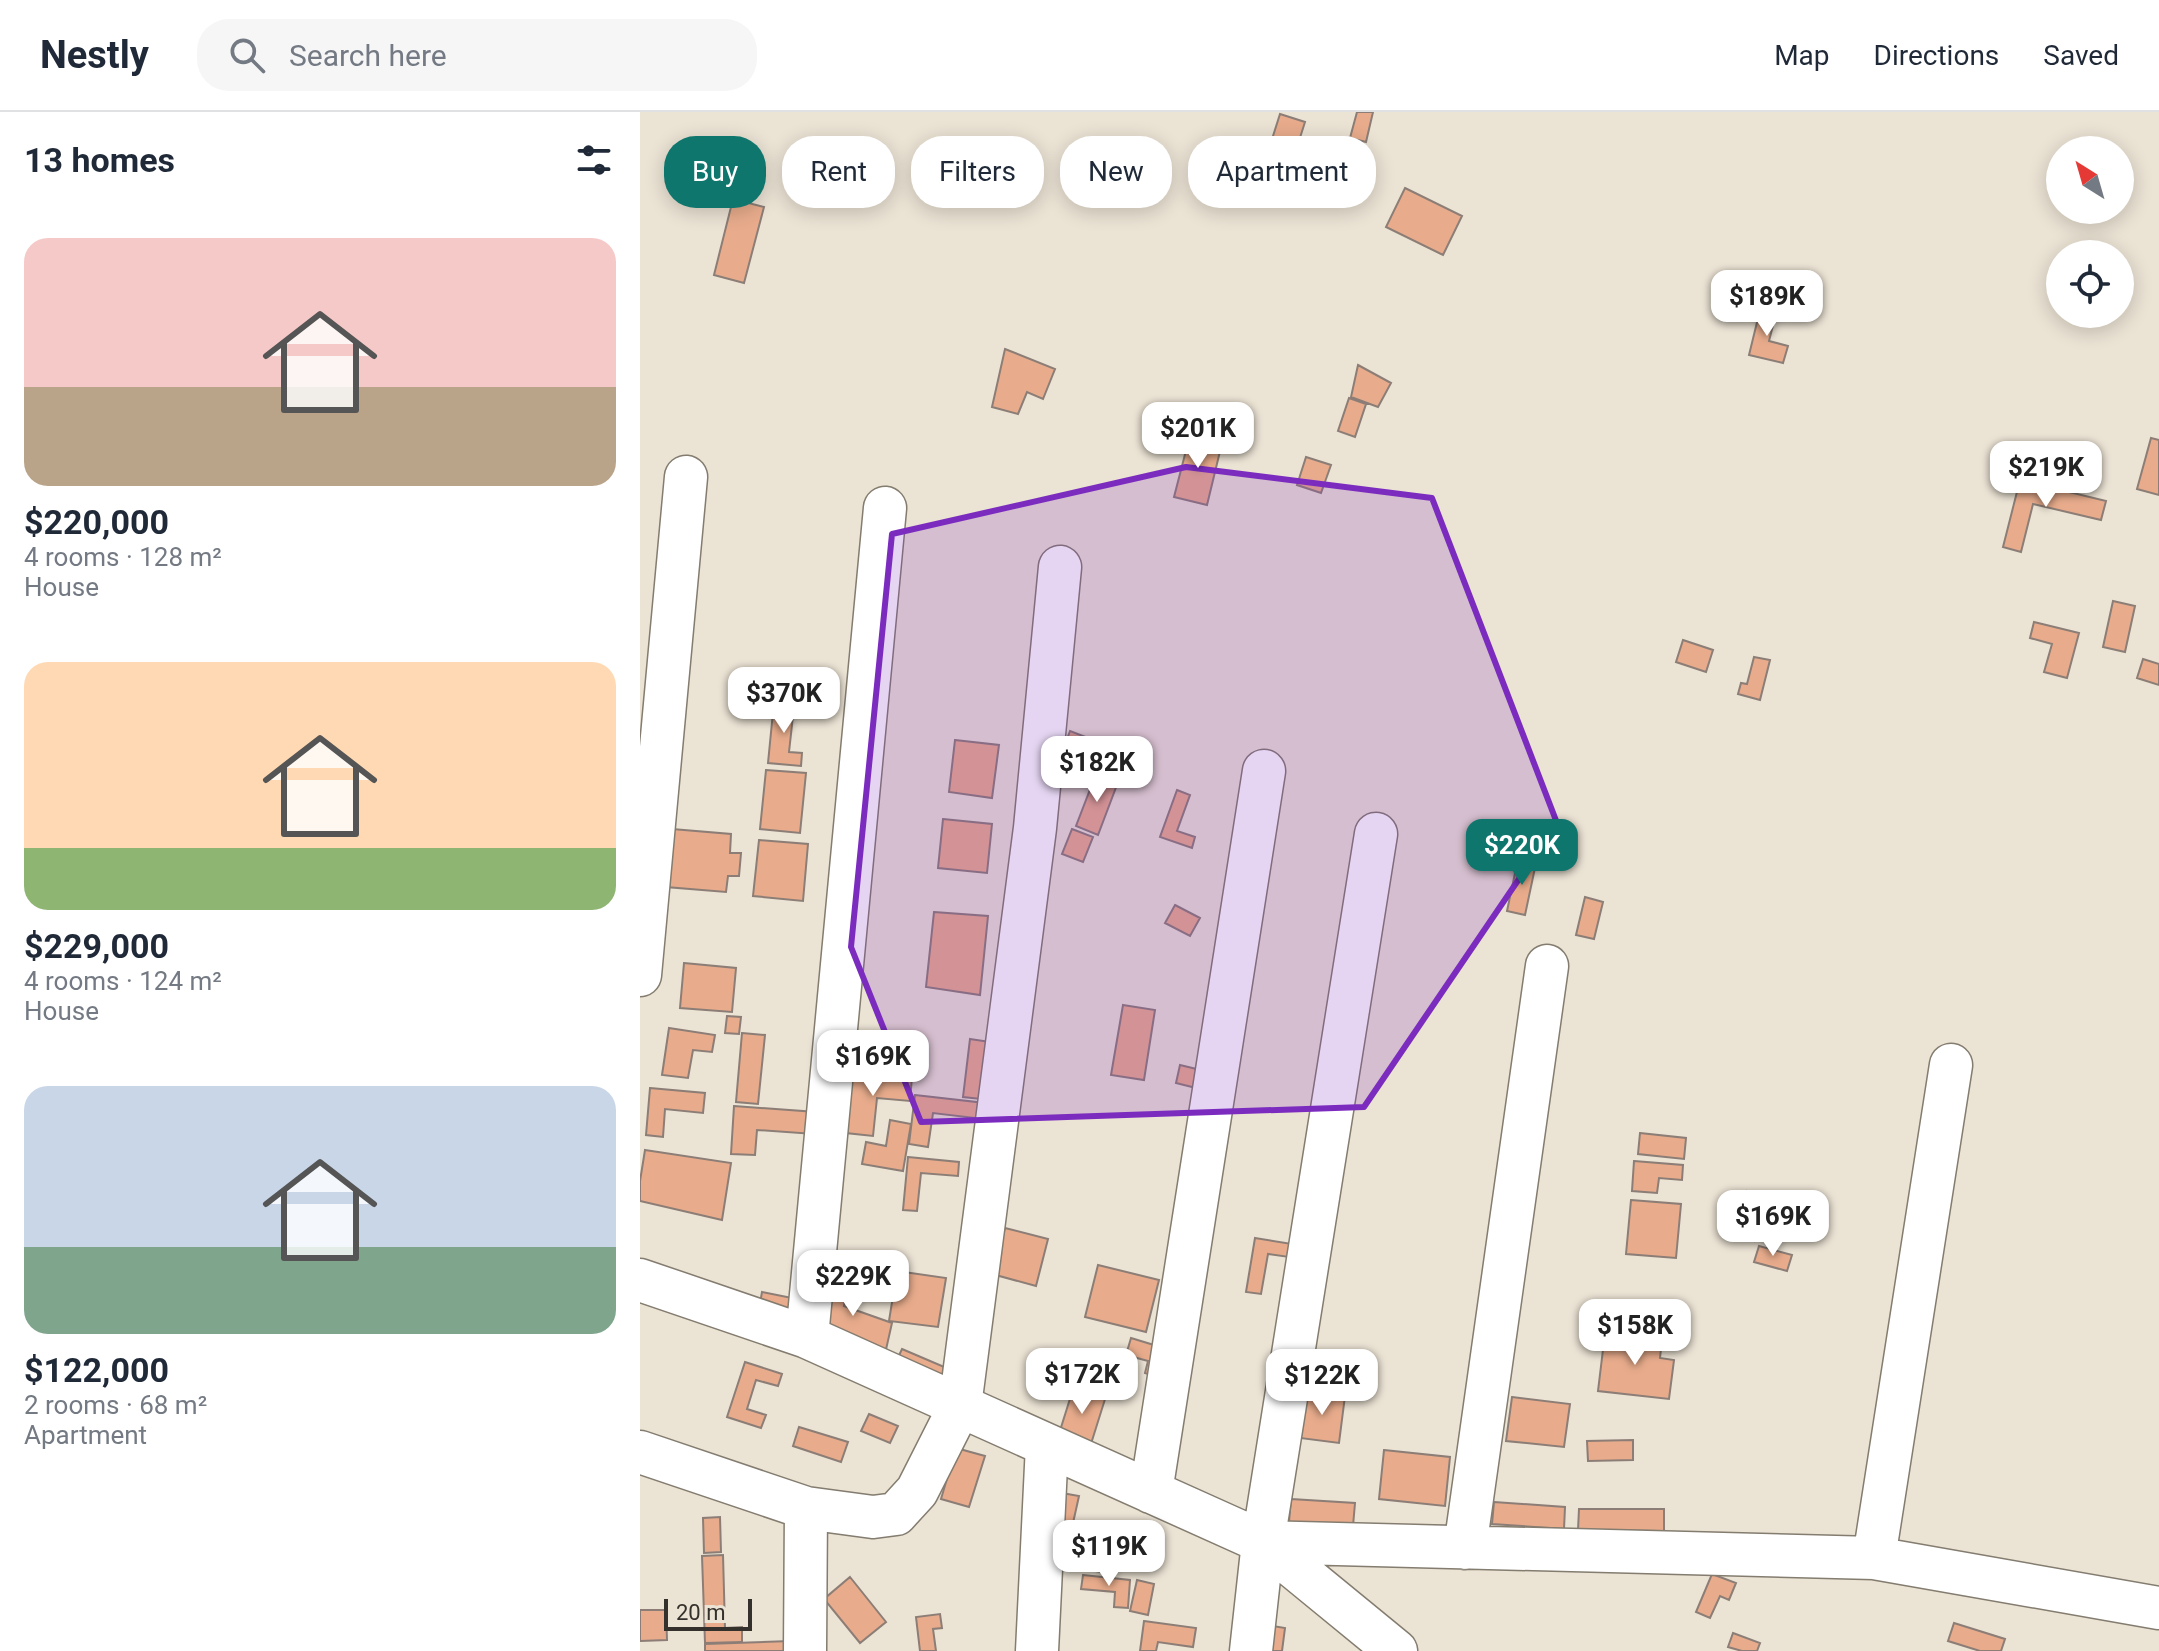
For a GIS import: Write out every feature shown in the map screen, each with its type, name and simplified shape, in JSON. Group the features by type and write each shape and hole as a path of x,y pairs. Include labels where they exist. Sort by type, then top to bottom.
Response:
{"street":[{"path":"640,975 686,477"},
{"path":"807,1337 885,508"},
{"path":"640,1452 806,1508 873,1517 896,1514 917,1491 960,1406 1035,828 1060,567"},
{"path":"1151,1492 1264,771"},
{"path":"1251,1651 1263,1542 1376,834"},
{"path":"1465,1548 1547,966"},
{"path":"1874,1558 1951,1065"},
{"path":"640,1280 807,1337 1263,1542 1385,1647"},
{"path":"1037,1651 1047,1445"},
{"path":"805,1651 806,1508"},
{"path":"1263,1542 1874,1558 2159,1608"}],"highlighted area":[{"path":"1186,467 1432,498 1557,823 1364,1107 921,1122 851,947 892,534"}],"building":[{"path":"1357,112 1373,112 1367,136 1351,136"},
{"path":"1280,114 1305,122 1301,136 1273,136"},
{"path":"1405,188 1462,216 1443,255 1386,227"},
{"path":"731,208 764,208 744,283 714,275"},
{"path":"1761,306 1777,310 1769,341 1788,346 1783,363 1749,355"},
{"path":"1005,349 1055,369 1043,399 1027,392 1018,414 992,407"},
{"path":"1358,365 1391,383 1378,407 1351,397"},
{"path":"1349,398 1366,404 1355,437 1338,431"},
{"path":"1190,435 1222,443 1207,505 1174,497"},
{"path":"2151,438 2159,440 2159,495 2137,489"},
{"path":"1306,457 1331,465 1321,493 1297,485"},
{"path":"2020,480 2106,501 2101,520 2033,504 2021,552 2003,547"},
{"path":"2113,601 2135,606 2125,652 2103,647"},
{"path":"2034,622 2079,633 2067,678 2044,672 2052,644 2030,638"},
{"path":"1683,640 1713,650 1706,672 1676,662"},
{"path":"1754,657 1770,660 1760,700 1738,694 1741,683 1747,684"},
{"path":"2143,659 2159,664 2159,685 2137,678"},
{"path":"774,702 801,704 800,716 793,716 789,752 802,753 801,766 768,763"},
{"path":"1070,731 1096,741 1089,760 1063,750"},
{"path":"955,740 999,745 992,798 949,792"},
{"path":"1101,746 1133,758 1126,775 1094,763"},
{"path":"766,770 806,773 800,833 760,829"},
{"path":"1096,774 1118,782 1098,835 1076,826"},
{"path":"1177,790 1190,795 1177,831 1195,837 1192,848 1160,837"},
{"path":"943,819 992,824 987,873 938,868"},
{"path":"672,829 731,834 730,853 741,853 739,876 728,876 726,892 666,887"},
{"path":"1072,829 1093,837 1083,862 1062,854"},
{"path":"759,840 808,844 803,901 753,896"},
{"path":"1518,859 1536,863 1525,915 1507,911"},
{"path":"1585,897 1603,902 1594,939 1576,935"},
{"path":"1175,905 1200,918 1190,936 1165,923"},
{"path":"934,912 988,916 980,995 926,987"},
{"path":"684,963 736,968 732,1012 680,1008"},
{"path":"1123,1005 1155,1010 1144,1080 1111,1075"},
{"path":"727,1016 741,1017 739,1034 725,1033"},
{"path":"669,1028 715,1035 712,1052 693,1050 688,1078 662,1075"},
{"path":"742,1033 765,1035 758,1104 736,1102"},
{"path":"970,1039 997,1043 981,1099 963,1097"},
{"path":"1180,1065 1209,1072 1204,1090 1176,1083"},
{"path":"852,1071 912,1077 910,1101 877,1098 873,1136 846,1133"},
{"path":"650,1088 705,1093 703,1113 665,1109 663,1137 646,1135"},
{"path":"915,1095 985,1103 983,1119 933,1113 928,1147 909,1144"},
{"path":"734,1106 816,1112 814,1134 757,1130 755,1155 731,1154"},
{"path":"890,1120 911,1124 903,1171 862,1164 866,1142 886,1146"},
{"path":"1640,1133 1686,1138 1684,1159 1638,1154"},
{"path":"645,1150 731,1163 722,1220 640,1201"},
{"path":"908,1157 959,1162 958,1176 921,1173 917,1211 903,1210"},
{"path":"1634,1161 1683,1165 1682,1180 1659,1178 1657,1193 1632,1191"},
{"path":"1747,1191 1780,1197 1777,1214 1760,1211 1754,1241 1737,1238"},
{"path":"1631,1200 1681,1204 1676,1258 1626,1254"},
{"path":"1005,1228 1048,1239 1036,1286 992,1274"},
{"path":"1255,1238 1292,1244 1289,1257 1268,1254 1261,1294 1246,1292"},
{"path":"1759,1246 1792,1255 1787,1271 1754,1262"},
{"path":"1098,1265 1159,1280 1146,1332 1085,1317"},
{"path":"831,1268 850,1273 844,1306 892,1323 885,1354 824,1331"},
{"path":"897,1271 946,1278 938,1327 889,1321"},
{"path":"762,1292 802,1300 797,1322 758,1315"},
{"path":"1605,1333 1662,1340 1660,1358 1674,1360 1669,1399 1598,1391"},
{"path":"1131,1338 1167,1349 1159,1377 1145,1373 1148,1361 1126,1355"},
{"path":"902,1349 956,1372 949,1389 894,1366"},
{"path":"745,1362 782,1374 778,1386 756,1380 747,1409 766,1415 761,1428 727,1417"},
{"path":"1074,1386 1106,1396 1090,1447 1058,1437"},
{"path":"1305,1392 1345,1396 1339,1443 1300,1438"},
{"path":"1512,1397 1570,1404 1564,1447 1506,1441"},
{"path":"869,1414 898,1426 890,1443 861,1431"},
{"path":"799,1427 848,1442 841,1462 793,1446"},
{"path":"1633,1440 1633,1460 1588,1461 1587,1441"},
{"path":"956,1448 985,1456 969,1507 941,1499"},
{"path":"1384,1450 1450,1457 1445,1506 1379,1499"},
{"path":"1062,1493 1079,1496 1073,1523 1057,1520"},
{"path":"1291,1499 1355,1503 1353,1526 1289,1522"},
{"path":"1494,1502 1565,1507 1564,1529 1492,1524"},
{"path":"1579,1509 1664,1509 1664,1531 1578,1530"},
{"path":"720,1517 721,1552 704,1553 703,1518"},
{"path":"1090,1527 1108,1530 1102,1572 1084,1569"},
{"path":"723,1555 725,1628 742,1627 742,1642 705,1643 702,1556"},
{"path":"1712,1574 1736,1583 1729,1600 1720,1596 1710,1618 1696,1612"},
{"path":"1083,1575 1130,1580 1128,1608 1114,1607 1115,1592 1081,1589"},
{"path":"850,1577 886,1622 860,1643 824,1599"},
{"path":"1137,1580 1154,1584 1148,1615 1130,1611"},
{"path":"640,1610 666,1610 667,1640 640,1641"},
{"path":"940,1614 942,1628 933,1629 936,1651 920,1651 916,1617"},
{"path":"1144,1621 1196,1628 1193,1647 1158,1642 1156,1651 1140,1651"},
{"path":"1954,1623 2005,1639 2001,1651 1980,1651 1948,1641"},
{"path":"1267,1625 1285,1628 1282,1651 1264,1651"},
{"path":"1733,1633 1760,1643 1757,1651 1728,1647"},
{"path":"790,1641 791,1651 705,1651 705,1644"}]}
